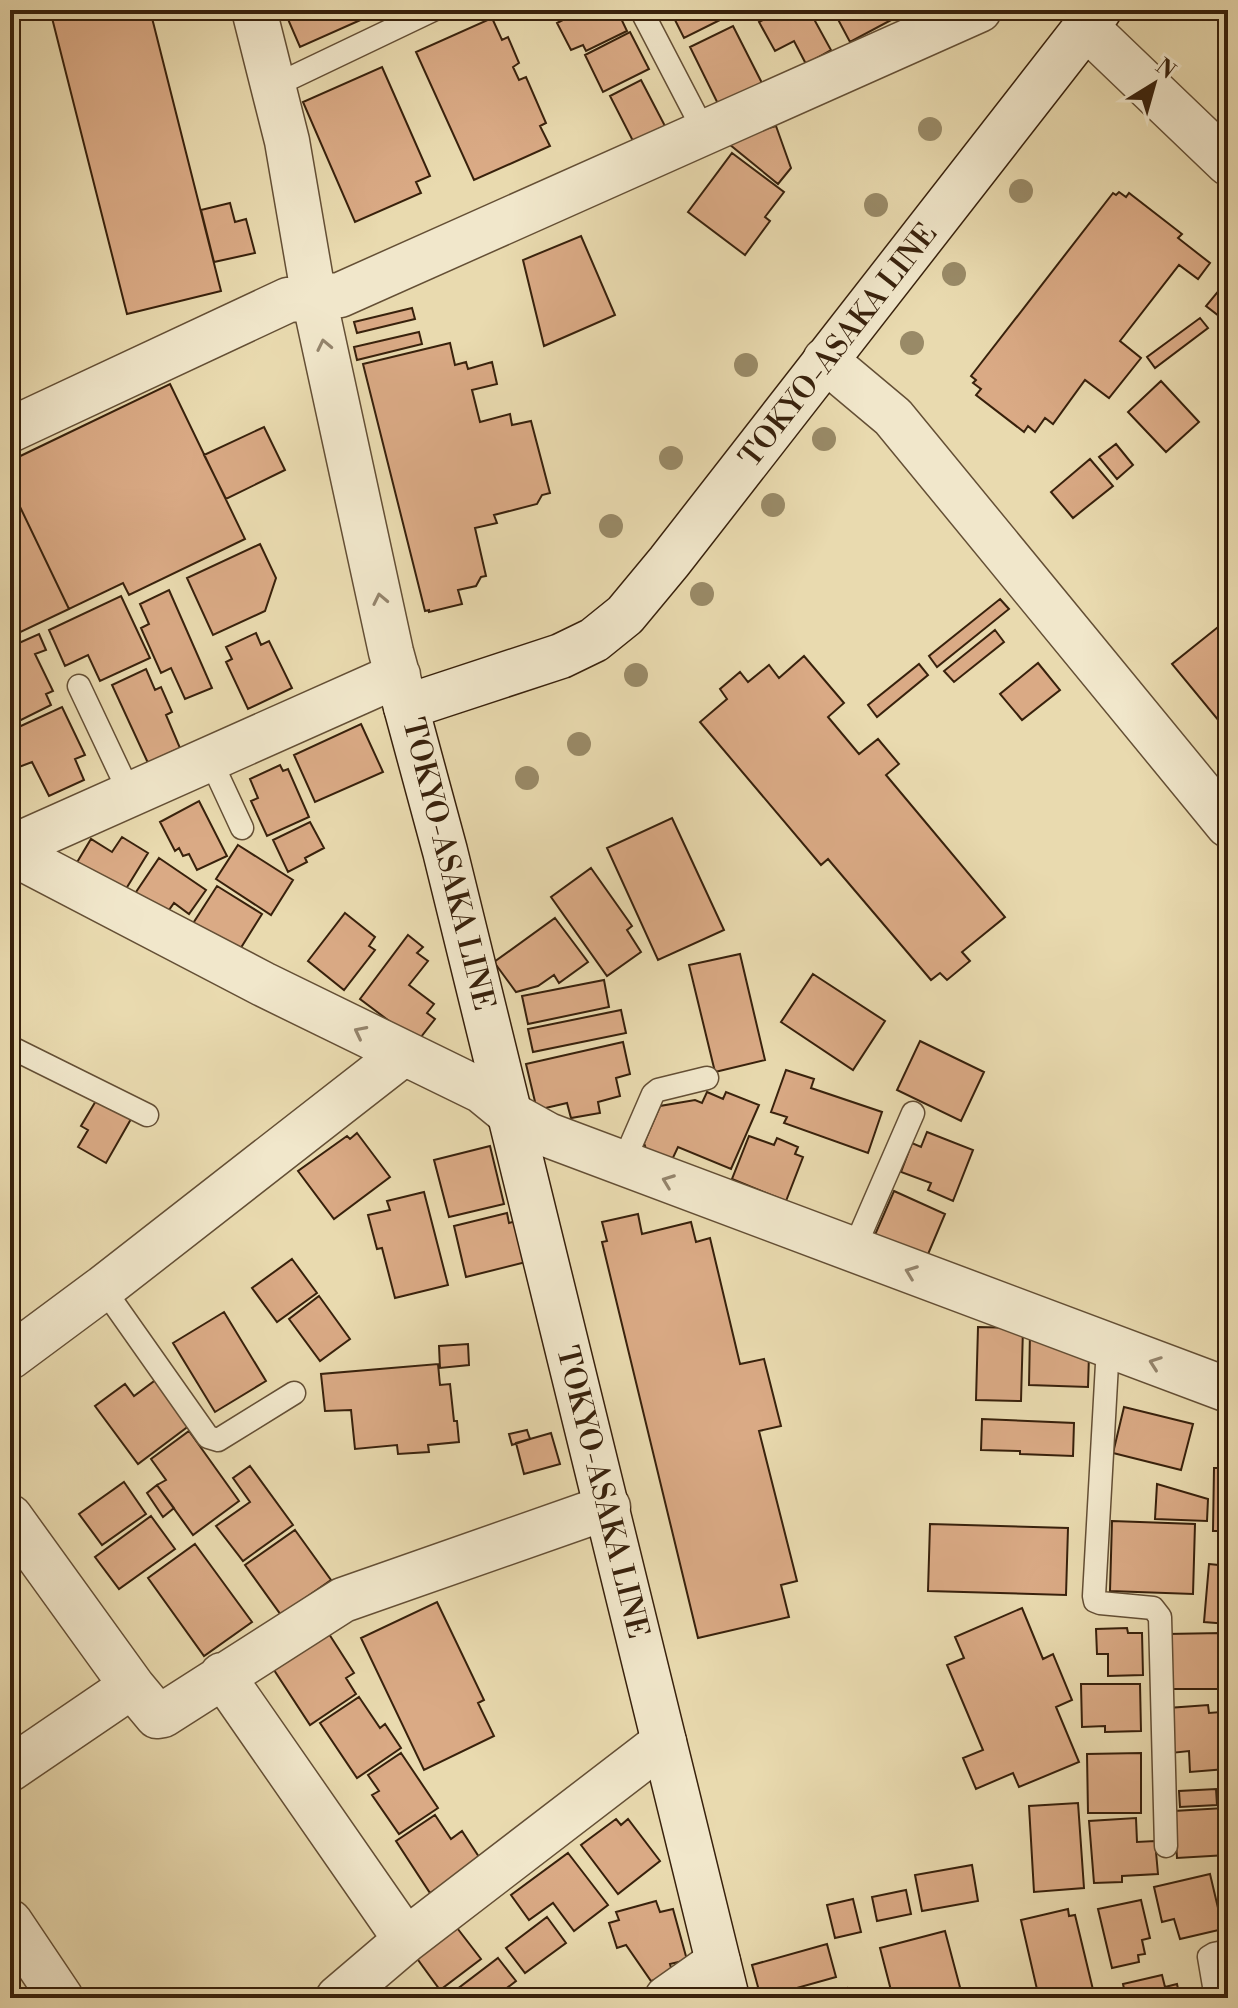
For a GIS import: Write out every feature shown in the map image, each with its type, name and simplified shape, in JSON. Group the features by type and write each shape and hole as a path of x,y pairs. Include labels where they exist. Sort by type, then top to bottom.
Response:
{"street":[{"path":"10,850 210,759 402,691 314,298 287,141 254,10"},
{"path":"10,430 288,300 340,295 979,10"},
{"path":"1093,18 1228,163"},
{"name":"TOKYO-ASAKA LINE","path":"723,1980 445,851 402,691 561,656 594,640 625,615 1093,18"},
{"path":"825,360 893,417 1228,825"},
{"path":"10,850 403,1054 482,1091 510,1114 548,1135 1228,1390"},
{"path":"10,1357 403,1054"},
{"path":"10,1517 157,1716 343,1600 608,1507"},
{"path":"222,1675 406,1940"},
{"path":"10,1769 132,1686"},
{"path":"338,1998 406,1940 664,1742"},
{"path":"10,1922 61,1998"},
{"path":"667,1998 723,1980"}],"lane":[{"path":"274,86 433,10"},
{"path":"641,10 705,133"},
{"path":"79,686 130,794"},
{"path":"210,759 242,828"},
{"path":"10,1047 147,1115"},
{"path":"623,1163 653,1094 658,1090 707,1078"},
{"path":"853,1251 913,1113"},
{"path":"103,1288 208,1437 218,1440 294,1393"},
{"path":"1108,1346 1094,1596 1095,1601 1100,1603 1153,1608 1160,1617 1166,1846"},
{"path":"1216,1998 1209,1957 1228,1951"}],"building":[{"path":"50,10 150,10 221,291 127,314"},
{"path":"284,10 383,10 300,47"},
{"path":"582,10 617,10 627,31 586,51 583,45 571,50 557,23"},
{"path":"670,10 720,10 724,18 684,38"},
{"path":"781,10 809,10 831,50 806,64 794,41 775,51 759,22"},
{"path":"833,10 891,10 895,18 850,42"},
{"path":"902,10 929,10 909,23"},
{"path":"492,18 502,40 508,37 519,63 513,67 519,80 526,77 546,123 540,126 550,146 474,180 416,52"},
{"path":"733,26 766,91 722,112 690,47"},
{"path":"630,32 649,69 603,92 585,55"},
{"path":"382,67 430,176 416,182 421,193 355,222 303,102"},
{"path":"641,80 665,126 633,141 610,96"},
{"path":"1228,113 1228,131 1220,123"},
{"path":"776,126 791,168 778,184 729,144 733,138"},
{"path":"732,153 784,192 765,217 770,221 745,255 688,212"},
{"path":"1119,192 1126,197 1129,193 1182,234 1178,238 1210,263 1198,279 1179,265 1120,341 1141,358 1109,398 1085,380 1053,424 1045,418 1035,432 1028,426 1024,432 976,395 981,389 973,383 976,380 971,376 1113,193 1116,195"},
{"path":"230,203 235,222 246,219 255,253 214,262 201,210"},
{"path":"581,236 615,315 544,346 523,260"},
{"path":"1220,289 1228,295 1228,303 1219,316 1206,306"},
{"path":"412,308 415,319 357,333 354,322"},
{"path":"1200,318 1208,328 1155,368 1147,357"},
{"path":"419,332 422,344 357,360 354,347"},
{"path":"450,343 455,365 466,362 468,369 492,362 497,384 472,390 480,422 510,414 512,425 531,421 550,493 542,495 537,504 494,515 497,523 475,528 486,576 481,577 476,586 458,590 462,604 429,612 425,611 363,364"},
{"path":"1161,381 1199,422 1166,452 1128,412"},
{"path":"170,384 245,539 129,595 123,583 69,609 10,486 10,461"},
{"path":"264,427 285,470 226,499 204,455"},
{"path":"1116,444 1133,465 1117,479 1099,457"},
{"path":"1090,459 1113,486 1073,518 1051,492"},
{"path":"10,486 69,609 10,637"},
{"path":"260,544 276,578 265,611 213,635 187,578"},
{"path":"169,590 212,688 185,699 171,668 161,673 141,628 149,624 140,604"},
{"path":"121,596 150,658 100,681 88,655 65,666 49,630"},
{"path":"1000,599 1009,609 937,667 929,656"},
{"path":"1228,619 1228,732 1172,664"},
{"path":"995,630 1004,642 954,682 944,671"},
{"path":"256,633 261,645 269,641 292,688 248,709 226,662 232,659 226,647"},
{"path":"39,634 46,650 35,654 53,691 46,694 51,705 13,724 10,719 10,647"},
{"path":"804,656 844,703 828,717 859,754 878,739 899,764 886,775 1005,917 962,952 970,961 947,980 940,973 931,980 828,859 821,865 700,722 727,699 720,689 740,672 748,682 769,665 779,678"},
{"path":"1038,663 1060,690 1022,720 1000,694"},
{"path":"919,664 928,675 877,717 868,705"},
{"path":"146,669 155,690 161,687 172,712 166,715 180,748 148,763 112,685"},
{"path":"62,707 85,755 75,759 84,780 49,796 32,762 19,767 10,749 10,731"},
{"path":"361,724 383,772 315,802 294,755"},
{"path":"280,765 283,771 288,769 309,817 267,836 251,801 258,798 250,779"},
{"path":"199,801 227,856 197,870 189,854 183,856 179,848 175,851 160,822"},
{"path":"672,818 724,930 658,960 607,848"},
{"path":"310,822 324,848 288,872 273,840"},
{"path":"122,837 148,853 121,897 70,874 91,839 112,852"},
{"path":"238,845 293,880 271,915 216,879"},
{"path":"159,858 206,890 189,914 174,903 164,917 134,895"},
{"path":"591,868 632,926 627,930 641,952 607,976 551,897"},
{"path":"217,886 262,914 237,954 192,925"},
{"path":"345,913 375,937 369,946 375,950 344,990 308,961"},
{"path":"555,918 588,962 559,983 554,975 538,986 516,992 494,962"},
{"path":"408,935 423,947 417,953 428,961 409,985 434,1004 427,1013 435,1019 417,1042 360,999"},
{"path":"740,954 765,1060 715,1072 689,965"},
{"path":"813,974 885,1021 853,1070 781,1022"},
{"path":"604,980 609,1007 528,1024 522,996"},
{"path":"621,1010 626,1033 533,1052 528,1029"},
{"path":"920,1041 984,1072 961,1121 897,1090"},
{"path":"623,1042 630,1074 616,1078 620,1096 598,1102 600,1113 571,1118 567,1103 537,1110 526,1064"},
{"path":"786,1070 814,1079 811,1088 882,1112 868,1153 784,1123 787,1117 771,1112"},
{"path":"707,1092 723,1099 726,1092 759,1105 731,1169 678,1147 670,1164 648,1155 644,1143 660,1106 695,1100 702,1103"},
{"path":"97,1099 131,1119 106,1163 78,1147 88,1130 81,1126"},
{"path":"927,1132 973,1150 953,1201 928,1190 931,1183 901,1172 912,1143 921,1147"},
{"path":"357,1133 390,1177 334,1219 298,1171 347,1136 350,1139"},
{"path":"749,1136 774,1145 777,1138 798,1147 795,1154 803,1157 786,1201 732,1179"},
{"path":"490,1146 504,1204 449,1217 434,1160"},
{"path":"894,1191 945,1214 926,1259 874,1237"},
{"path":"424,1192 448,1285 395,1298 382,1248 377,1249 368,1215 390,1210 387,1201"},
{"path":"507,1213 509,1223 516,1221 526,1262 466,1277 454,1226"},
{"path":"638,1214 642,1234 691,1222 696,1242 710,1238 740,1364 764,1359 781,1426 759,1431 797,1581 781,1585 789,1617 698,1638 602,1242 607,1241 602,1222"},
{"path":"292,1259 317,1293 277,1322 252,1288"},
{"path":"319,1296 350,1339 320,1361 289,1319"},
{"path":"224,1312 266,1381 215,1412 173,1343"},
{"path":"978,1327 1023,1328 1021,1401 976,1400"},
{"path":"1030,1332 1089,1355 1088,1387 1029,1385"},
{"path":"468,1344 469,1365 440,1368 439,1346"},
{"path":"438,1364 440,1385 450,1384 459,1442 428,1445 429,1452 398,1454 397,1445 355,1449 351,1410 325,1411 321,1374"},
{"path":"157,1379 190,1425 138,1464 95,1406 125,1384 134,1396"},
{"path":"1124,1407 1193,1424 1181,1470 1113,1453"},
{"path":"982,1419 1074,1423 1073,1456 981,1450"},
{"path":"527,1430 530,1439 512,1445 509,1434"},
{"path":"189,1431 239,1501 193,1535 157,1485 166,1480 151,1459"},
{"path":"551,1433 560,1464 524,1474 516,1443"},
{"path":"250,1466 293,1525 243,1561 216,1526 250,1502 233,1478"},
{"path":"1214,1468 1228,1468 1228,1531 1213,1531"},
{"path":"124,1482 146,1514 102,1545 79,1514"},
{"path":"1157,1484 1208,1499 1207,1521 1155,1519"},
{"path":"157,1485 174,1508 163,1517 147,1493"},
{"path":"151,1516 175,1549 119,1589 95,1557"},
{"path":"1112,1521 1195,1524 1193,1594 1110,1591"},
{"path":"930,1524 1068,1528 1066,1595 928,1591"},
{"path":"295,1530 331,1580 281,1615 245,1565"},
{"path":"195,1544 252,1622 204,1656 148,1578"},
{"path":"1209,1564 1228,1566 1228,1624 1204,1622"},
{"path":"437,1602 484,1700 478,1703 494,1736 424,1770 361,1638"},
{"path":"1022,1608 1043,1659 1053,1654 1072,1700 1056,1707 1079,1762 1019,1787 1013,1773 976,1789 963,1758 983,1750 947,1665 964,1658 955,1637"},
{"path":"1127,1628 1128,1633 1142,1633 1143,1675 1108,1676 1108,1654 1097,1654 1096,1629"},
{"path":"1221,1633 1223,1689 1168,1689 1167,1634"},
{"path":"329,1634 354,1673 346,1678 356,1694 310,1725 274,1670"},
{"path":"1081,1684 1140,1684 1141,1731 1105,1732 1105,1726 1082,1727"},
{"path":"359,1697 380,1728 385,1724 401,1748 357,1778 320,1723"},
{"path":"1208,1705 1209,1713 1221,1712 1226,1769 1190,1772 1189,1751 1171,1753 1168,1708"},
{"path":"1228,1706 1228,1754 1227,1754 1225,1707"},
{"path":"401,1753 438,1808 399,1834 372,1795 379,1791 368,1775"},
{"path":"1141,1753 1141,1813 1088,1813 1087,1754"},
{"path":"1216,1789 1217,1805 1180,1807 1179,1791"},
{"path":"1078,1803 1084,1888 1034,1892 1029,1806"},
{"path":"1224,1808 1227,1855 1177,1858 1174,1811"},
{"path":"435,1815 451,1839 462,1831 481,1860 430,1893 396,1841"},
{"path":"1136,1818 1137,1842 1155,1841 1158,1874 1122,1876 1122,1882 1094,1883 1089,1821"},
{"path":"616,1819 621,1825 628,1819 660,1861 618,1894 581,1845"},
{"path":"568,1853 608,1905 574,1931 553,1903 529,1920 511,1895"},
{"path":"972,1865 978,1901 922,1911 915,1875"},
{"path":"1210,1874 1223,1929 1180,1939 1174,1919 1162,1922 1154,1887"},
{"path":"906,1890 911,1914 877,1921 872,1897"},
{"path":"853,1899 861,1932 835,1938 827,1905"},
{"path":"1141,1900 1150,1938 1142,1940 1145,1954 1138,1955 1139,1962 1112,1968 1098,1909"},
{"path":"656,1901 660,1912 673,1909 687,1960 670,1964 673,1975 651,1981 626,1945 617,1948 609,1923 619,1920 616,1912"},
{"path":"1068,1909 1069,1916 1075,1915 1095,1998 1039,1998 1021,1920"},
{"path":"547,1917 566,1943 525,1973 506,1948"},
{"path":"454,1924 481,1959 440,1990 413,1953"},
{"path":"945,1931 961,1991 947,1995 948,1998 893,1998 880,1948"},
{"path":"827,1944 836,1977 761,1998 752,1965"},
{"path":"498,1958 516,1981 494,1998 463,1998 456,1990"},
{"path":"1162,1975 1165,1987 1177,1984 1180,1998 1126,1998 1123,1984"},
{"path":"847,1988 850,1998 810,1998"},
{"path":"514,1989 521,1998 502,1998"}]}
